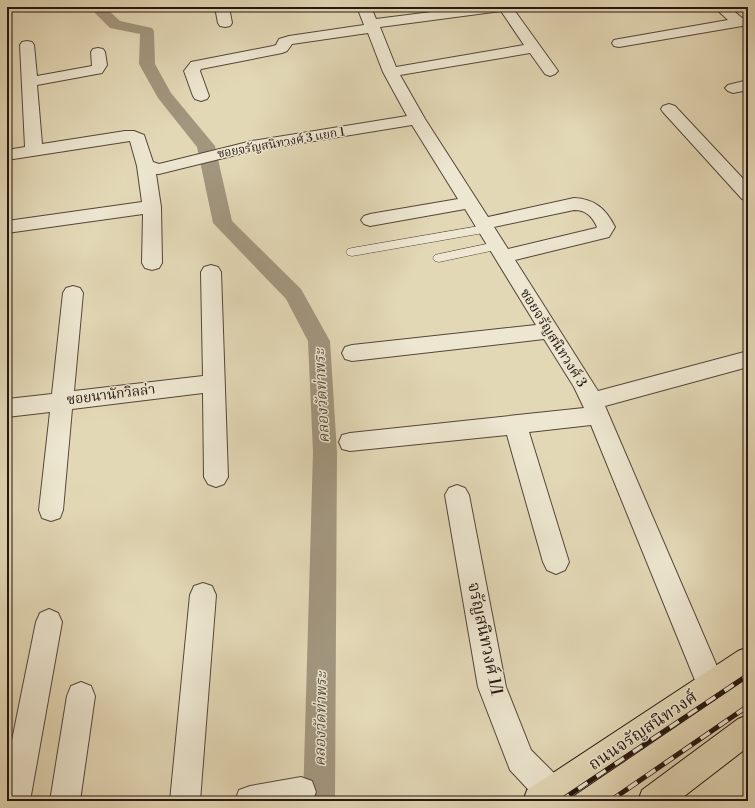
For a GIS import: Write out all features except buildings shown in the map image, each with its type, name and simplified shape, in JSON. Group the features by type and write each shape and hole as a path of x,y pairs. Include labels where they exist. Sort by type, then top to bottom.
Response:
{"main road":[{"name":"ถนนจรัญสนิทวงศ์","path":"545,796 748,661"},
{"path":"652,801 748,729"}],"street":[{"path":"222,7 225,23"},
{"path":"201,96 192,71 196,65 277,50 282,48 284,42 289,40 369,20 505,7 520,26 532,48 550,71"},
{"path":"721,7 744,22"},
{"name":"ซอยจรัญสนิทวงศ์ 3","path":"369,20 391,72 417,120 582,382 711,685"},
{"path":"619,43 744,22"},
{"path":"27,45 34,150"},
{"path":"391,72 532,48"},
{"path":"30,82 97,70 100,65 98,52"},
{"path":"669,109 748,194"},
{"name":"ซอยจรัญสนิทวงศ์ 3 แยก 1","path":"146,166 159,169 252,146 417,120"},
{"path":"7,155 125,136 134,136 138,139 146,166 152,207 152,263"},
{"path":"370,220 468,203"},
{"path":"574,204 584,204 592,207 606,227 602,233 491,239 574,204"},
{"path":"7,227 152,207"},
{"path":"211,272 216,477"},
{"path":"51,510 73,293"},
{"path":"352,352 549,331"},
{"path":"350,442 515,425 594,408 748,359"},
{"name":"ซอยนานักวิลล่า","path":"7,408 62,400 214,383"},
{"path":"515,425 556,562"},
{"name":"จรัญสนิทวงศ์ 1/1","path":"457,495 492,687 520,760 545,796"},
{"path":"185,801 203,596"},
{"path":"15,801 49,622"},
{"path":"65,801 81,696"},
{"path":"250,801 300,792"}],"lane":[{"path":"352,252 491,239"},
{"path":"439,258 491,239"}],"waterway":[{"name":"คลองวัดท่าพระ","path":"100,7 100,10 115,25 147,31 147,64 164,95 206,146 223,223 294,294 319,341 325,452 319,801"}],"railway":[{"path":"560,801 748,675"},
{"path":"610,801 748,706"}]}
